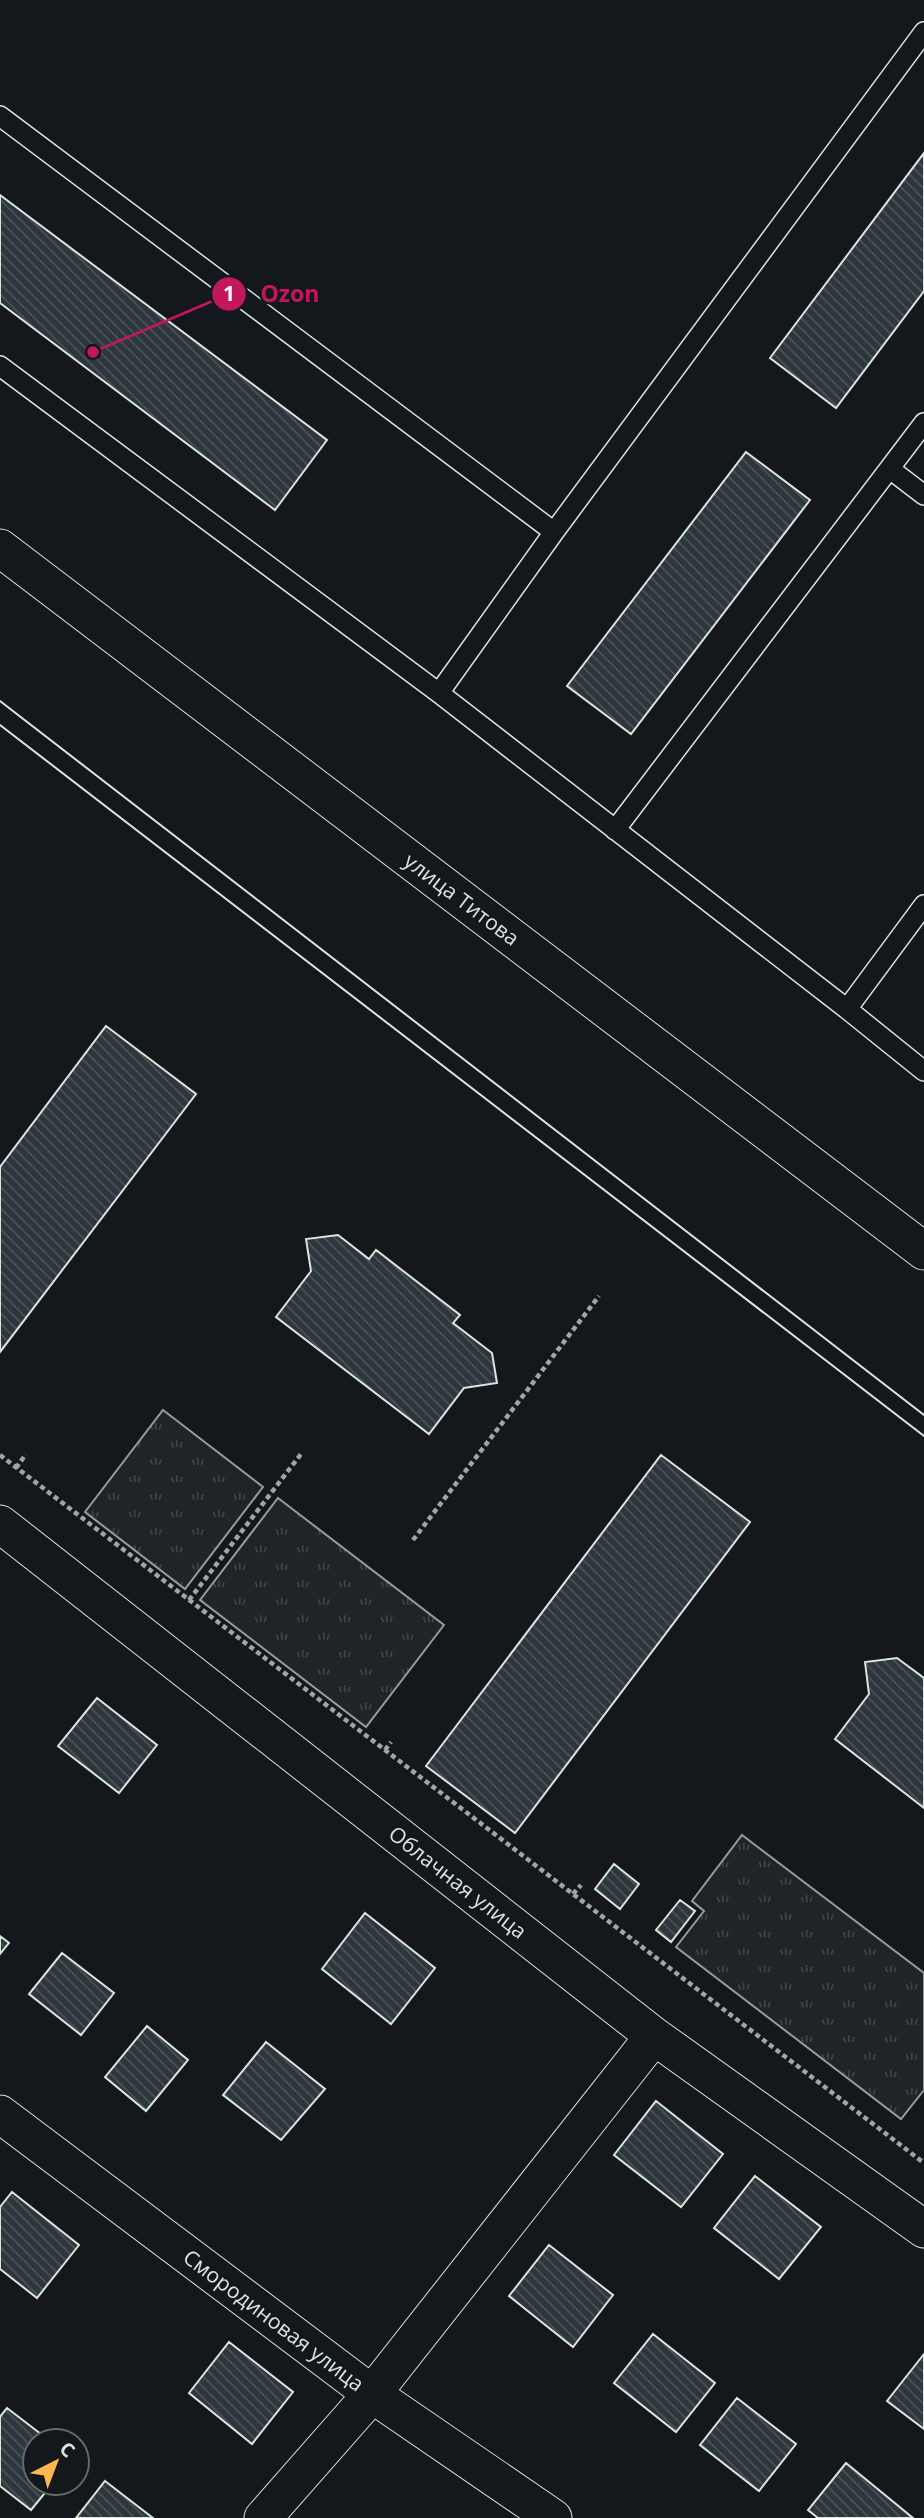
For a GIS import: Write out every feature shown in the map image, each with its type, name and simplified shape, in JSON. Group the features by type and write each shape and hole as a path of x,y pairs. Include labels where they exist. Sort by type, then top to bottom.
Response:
{"street":[{"name":"улица Титова","path":"0,548 924,1251"},
{"name":"Облачная улица","path":"0,1524 654,2036 924,2229"},
{"path":"263,2518 372,2394 654,2036"},
{"name":"Смородиновая улица","path":"0,2113 372,2394 553,2518"}],"lane":[{"path":"439,693 554,532 924,32"},
{"path":"0,116 554,532"},
{"path":"0,366 439,693 924,1071"},
{"path":"615,830 924,423"},
{"path":"890,469 924,495"},
{"path":"847,1009 924,905"}],"path":[{"path":"413,1540 599,1296"},
{"path":"16,1468 26,1454"},
{"path":"189,1600 300,1454"},
{"path":"0,1455 924,2163"},
{"path":"385,1750 391,1742"},
{"path":"573,1894 580,1885"}],"green space":[{"path":"163,1410 263,1487 185,1589 85,1512"},
{"path":"278,1498 444,1625 366,1727 200,1600"},
{"path":"742,1835 924,1973 924,2090 901,2119 676,1947 704,1911 692,1901"}],"building":[{"path":"924,153 924,291 836,408 770,358"},
{"path":"0,195 327,440 275,510 0,303"},
{"path":"746,452 810,500 631,734 567,686"},
{"path":"106,1026 196,1094 0,1352 0,1167"},
{"path":"338,1235 369,1259 376,1250 460,1315 453,1323 492,1353 497,1383 464,1388 429,1434 276,1317 311,1271 306,1239"},
{"path":"661,1455 750,1522 515,1833 426,1766"},
{"path":"897,1658 924,1678 924,1808 835,1739 869,1694 865,1662"},
{"path":"97,1698 157,1745 119,1793 58,1746"},
{"path":"614,1864 639,1884 620,1909 595,1889"},
{"path":"680,1900 695,1911 671,1942 656,1930"},
{"path":"365,1913 435,1968 391,2024 322,1969"},
{"path":"0,1936 9,1943 0,1954"},
{"path":"62,1953 114,1993 81,2035 29,1994"},
{"path":"147,2026 188,2060 146,2111 105,2077"},
{"path":"266,2042 325,2089 281,2140 223,2095"},
{"path":"656,2101 723,2154 681,2207 614,2155"},
{"path":"755,2176 821,2227 779,2279 714,2228"},
{"path":"12,2192 79,2245 37,2298 0,2269 0,2207"},
{"path":"549,2245 613,2295 573,2347 509,2296"},
{"path":"653,2334 715,2383 676,2432 614,2383"},
{"path":"229,2342 293,2392 252,2444 189,2393"},
{"path":"924,2354 924,2429 887,2401"},
{"path":"737,2398 796,2444 759,2491 700,2445"},
{"path":"7,2408 32,2427 21,2427 21,2497 42,2497 31,2510 0,2486 0,2417"},
{"path":"846,2463 913,2518 818,2518 808,2510"},
{"path":"105,2481 153,2518 76,2518"}],"tram line":[{"path":"0,701 924,1415"},
{"path":"0,725 924,1436"}],"place":[{"name":"Ozon","path":"93,352"}]}
